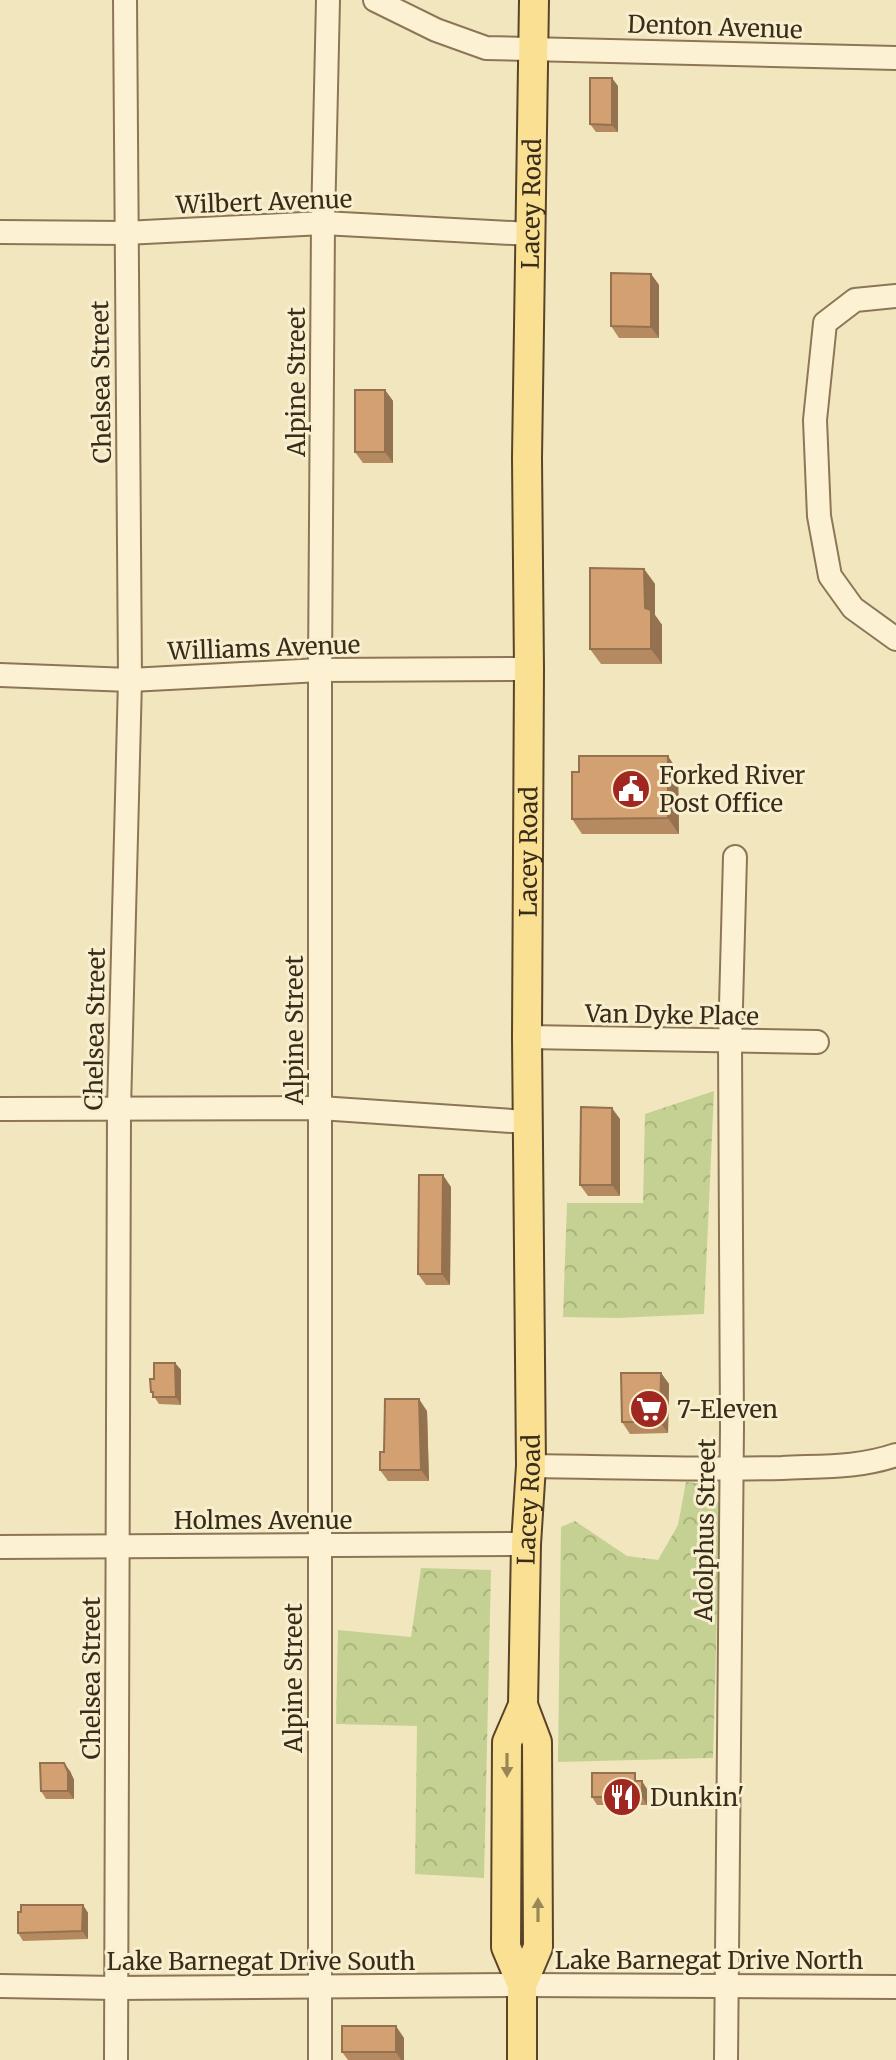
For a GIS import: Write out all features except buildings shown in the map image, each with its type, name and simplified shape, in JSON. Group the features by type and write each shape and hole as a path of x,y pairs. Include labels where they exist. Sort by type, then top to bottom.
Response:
{"main road":[{"name":"Lacey Road","path":"522,2060 522,1985 538,1947 537,1742 523,1705 531,1466 527,1122 527,444 534,0"}],"street":[{"name":"Chelsea Street","path":"116,2060 119,1109 130,680 125,0"},
{"name":"Alpine Street","path":"320,2060 320,670 328,0"},
{"name":"Denton Avenue","path":"375,0 436,30 486,48 896,58"},
{"name":"Wilbert Avenue","path":"0,232 125,233 323,223 530,234"},
{"path":"896,296 855,300 825,323 815,420 819,516 830,576 853,608 896,639"},
{"name":"Williams Avenue","path":"0,675 130,680 320,670 529,669"},
{"name":"Adolphus Street","path":"726,2060 731,1469 730,1043 735,857"},
{"name":"Van Dyke Place","path":"527,1037 730,1043 817,1042"},
{"path":"0,1109 320,1108 527,1122"},
{"path":"531,1466 842,1467 871,1464 896,1455"},
{"name":"Holmes Avenue","path":"0,1547 526,1544"},
{"name":"Lake Barnegat Drive North","path":"522,1985 896,1987"},
{"name":"Lake Barnegat Drive South","path":"0,1986 320,1988 522,1985"}],"green space":[{"path":"714,1091 704,1314 563,1317 567,1203 643,1203 645,1114"},
{"path":"686,1482 704,1484 720,1505 713,1758 558,1762 561,1527 575,1521 627,1556 658,1560 678,1525"},
{"path":"421,1568 491,1570 484,1878 415,1874 417,1726 336,1724 338,1630 411,1637"}],"place":[{"name":"Forked River Post Office","path":"631,789"},
{"name":"7-Eleven","path":"649,1409"},
{"name":"Dunkin'","path":"622,1797"}]}
